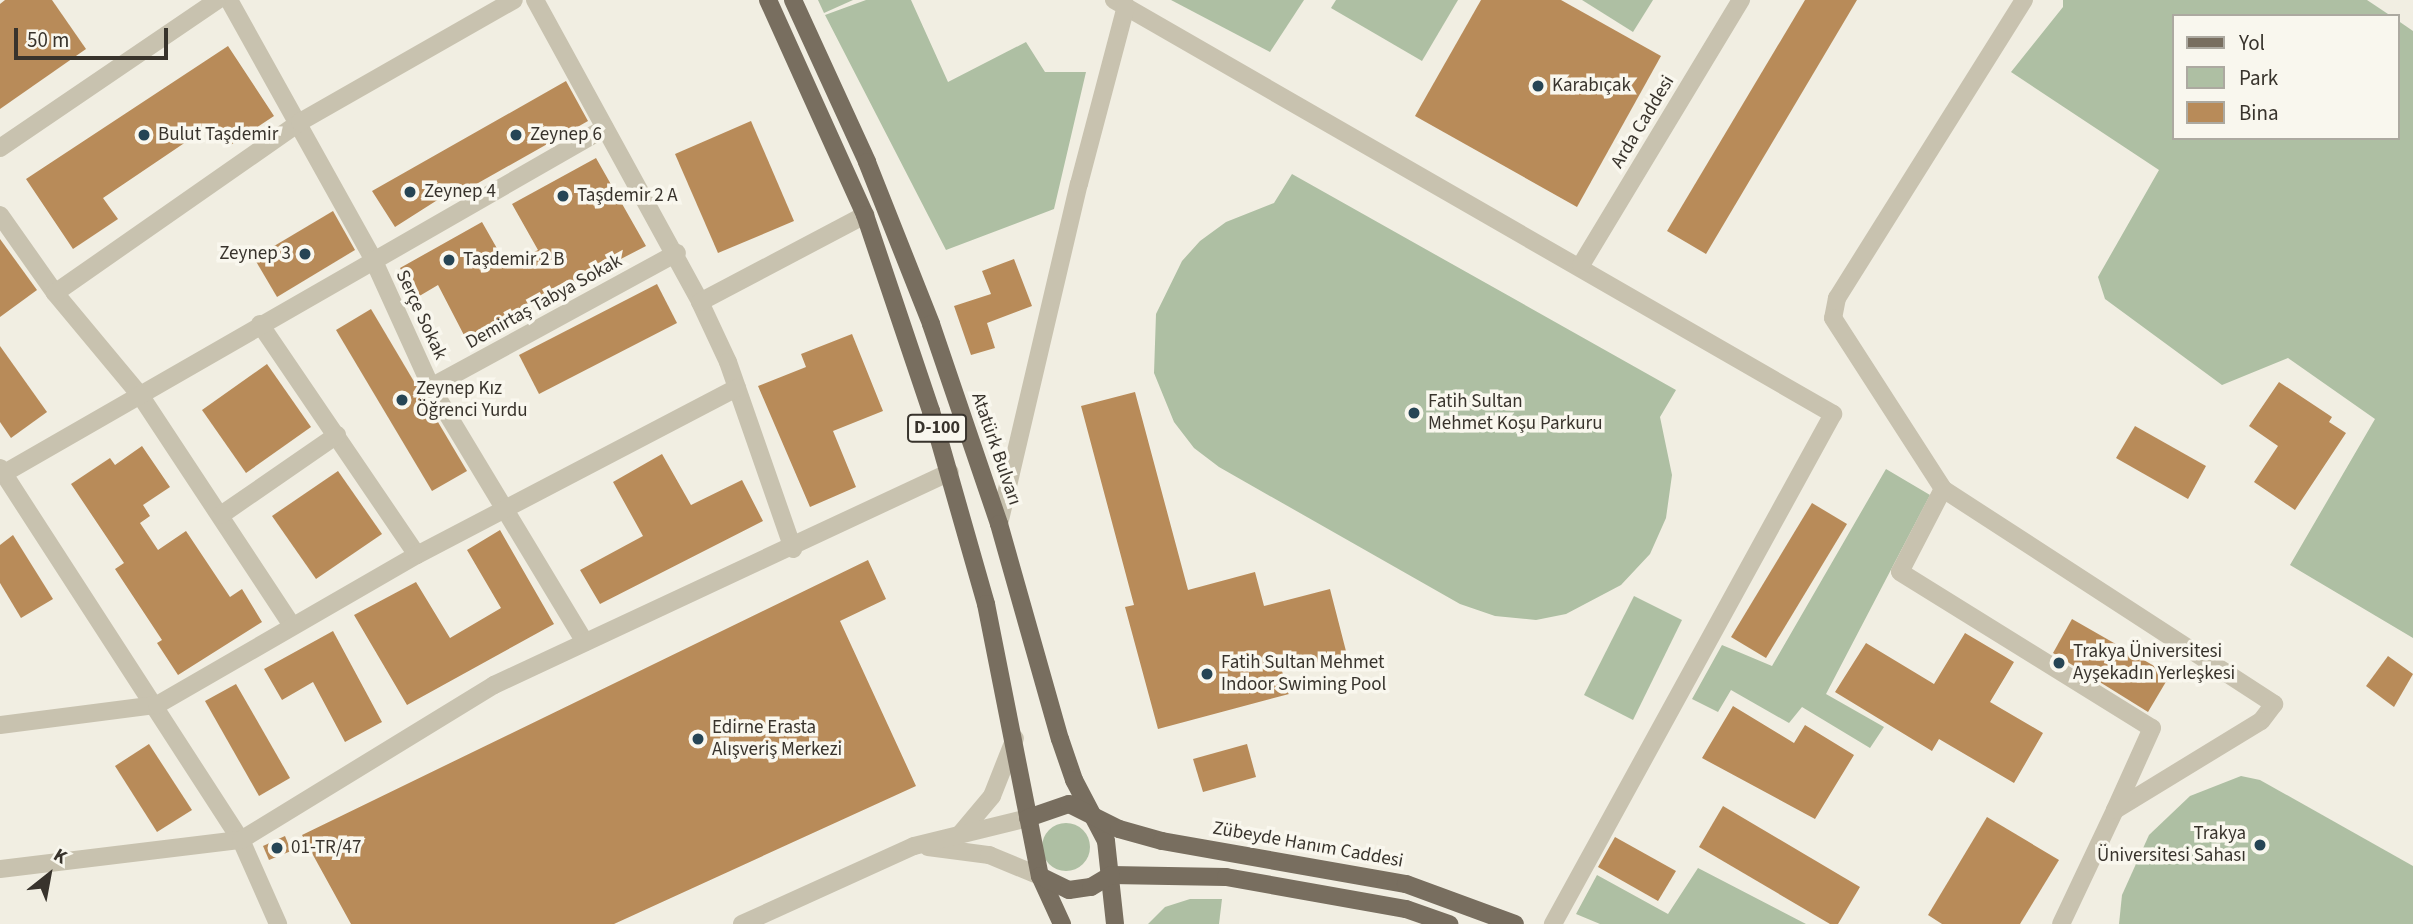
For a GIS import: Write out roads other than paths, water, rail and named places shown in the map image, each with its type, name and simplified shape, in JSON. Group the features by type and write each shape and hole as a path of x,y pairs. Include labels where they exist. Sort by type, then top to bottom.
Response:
{"main road":[{"name":"D-100","path":"768,0 865,215 950,472 1016,737 1040,876 1062,924"},
{"name":"Atatürk Bulvarı","path":"793,0 895,229 999,524 1059,739 1106,841 1115,924"},
{"path":"1028,818 1069,804 1092,814"},
{"name":"Zübeyde Hanım Caddesi","path":"1092,814 1119,829 1162,841 1406,884 1515,924"},
{"path":"1040,876 1069,890 1091,887 1111,875 1226,877 1406,909 1449,924"}],"street":[{"path":"0,148 218,0"},
{"name":"Serçe Sokak","path":"229,0 300,122 373,259 431,387 502,509 585,642"},
{"path":"55,293 300,122 514,0"},
{"path":"535,0 677,253 737,388 793,549"},
{"name":"Arda Caddesi","path":"1581,265 1741,0"},
{"path":"2025,0 1837,298 1833,318 1943,489 2274,704 2261,721 2115,810"},
{"path":"999,524 1120,3 1581,265 1833,414 1553,924"},
{"path":"278,924 241,840 157,705 2,471 140,395 605,128"},
{"path":"0,215 55,293 140,395 292,624"},
{"path":"700,302 865,215"},
{"name":"Demirtaş Tabya Sokak","path":"431,387 677,253"},
{"path":"260,324 417,555"},
{"path":"0,725 157,705 292,624 417,555 737,388"},
{"path":"221,515 337,435"},
{"path":"0,869 241,840 494,685 793,549 950,472"},
{"path":"1943,489 1900,572 2152,728 2061,924"},
{"path":"960,834 992,796 1016,737"},
{"path":"742,924 914,846 1028,818"},
{"path":"914,846 989,855 1040,876"}],"place":[{"name":"Karabıçak","path":"1538,86"},
{"name":"Bulut Taşdemir","path":"144,135"},
{"name":"Zeynep 6","path":"516,135"},
{"name":"Zeynep 4","path":"410,192"},
{"name":"Taşdemir 2 A","path":"563,196"},
{"name":"Zeynep 3","path":"305,254"},
{"name":"Taşdemir 2 B","path":"449,260"},
{"name":"Zeynep Kız Öğrenci Yurdu","path":"402,400"},
{"name":"Fatih Sultan Mehmet Koşu Parkuru","path":"1414,413"},
{"name":"Trakya Üniversitesi Ayşekadın Yerleşkesi","path":"2059,663"},
{"name":"Fatih Sultan Mehmet Indoor Swiming Pool","path":"1207,674"},
{"name":"Edirne Erasta Alışveriş Merkezi","path":"698,739"},
{"name":"Trakya Üniversitesi Sahası","path":"2260,845"},
{"name":"01-TR/47","path":"277,848"}]}
